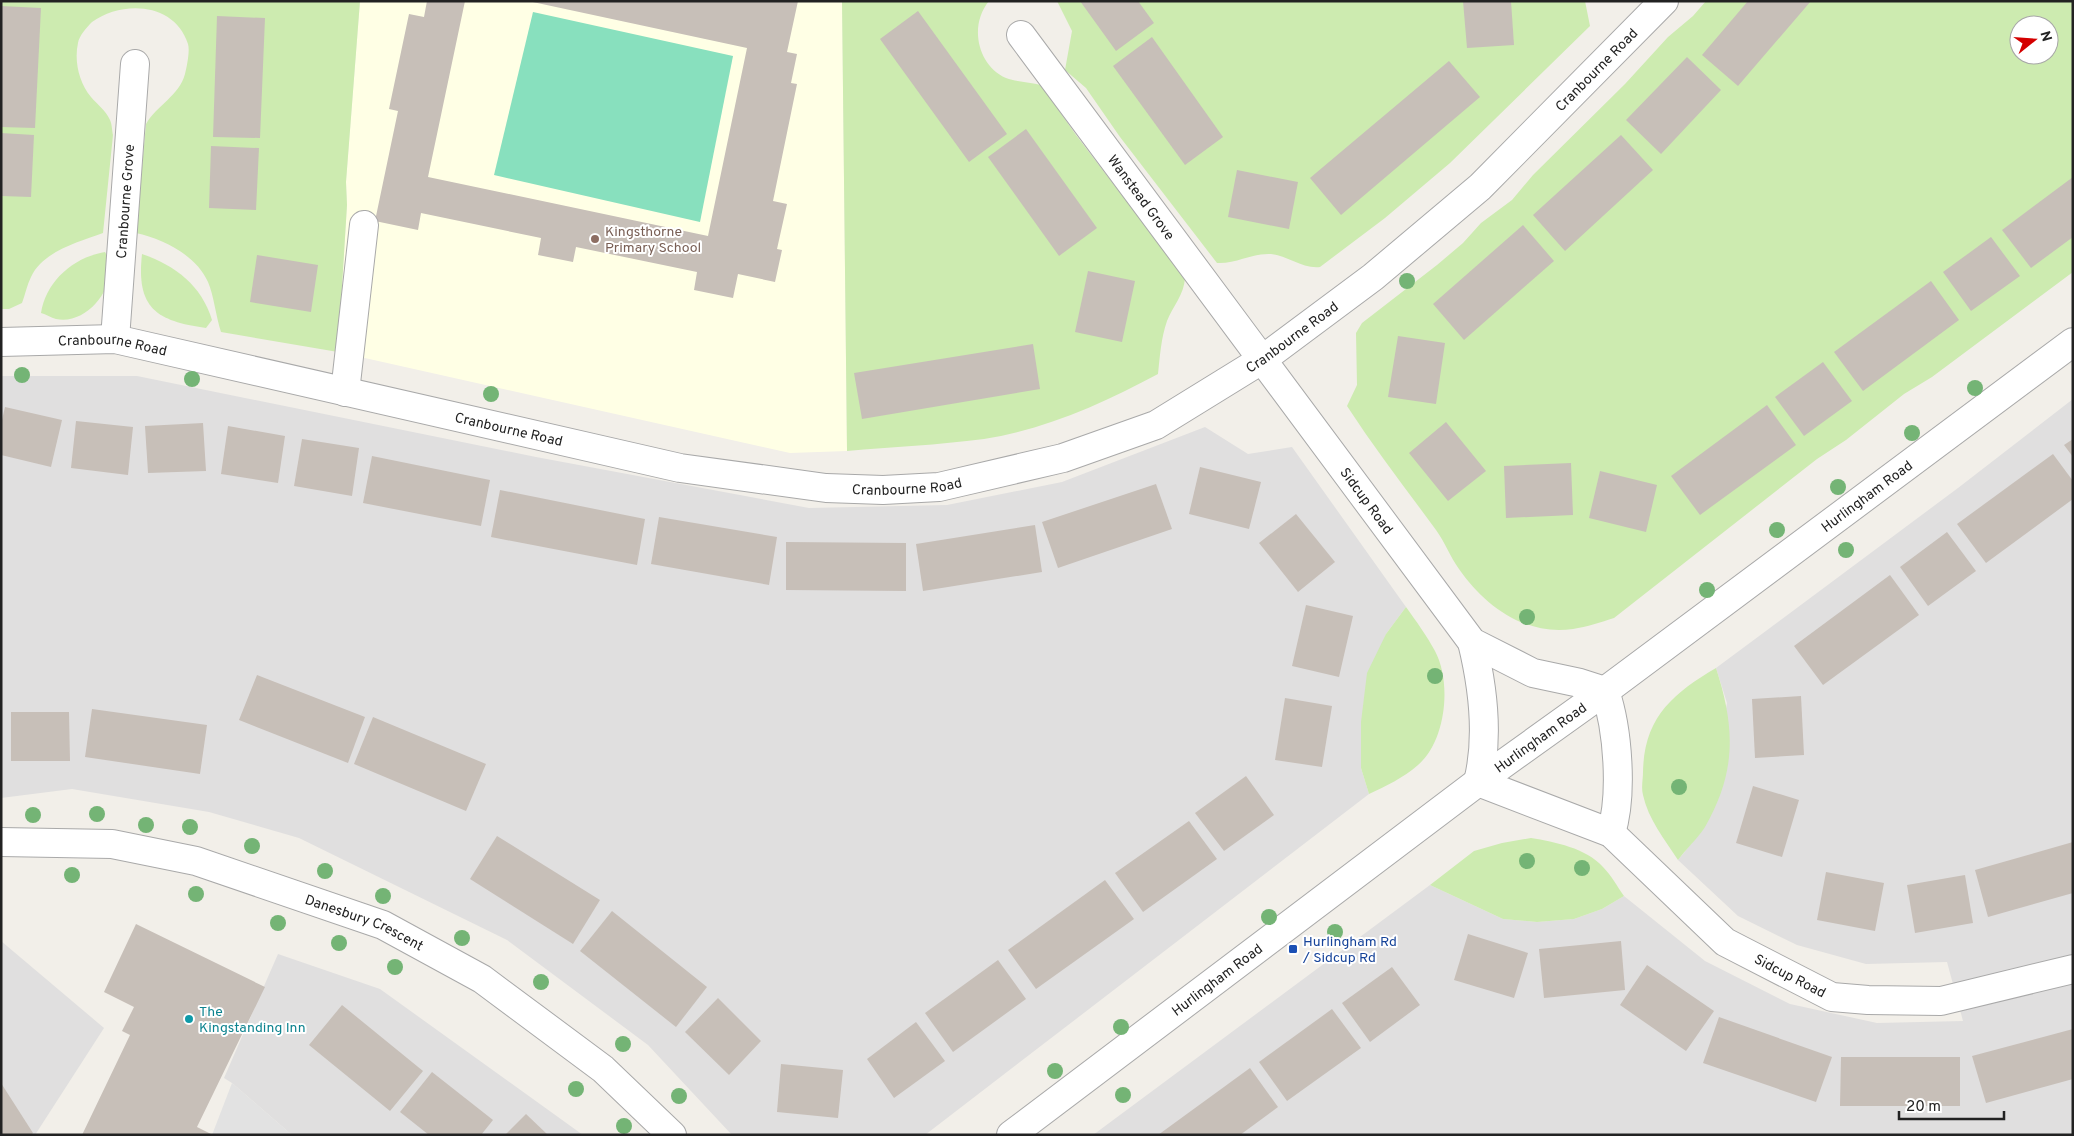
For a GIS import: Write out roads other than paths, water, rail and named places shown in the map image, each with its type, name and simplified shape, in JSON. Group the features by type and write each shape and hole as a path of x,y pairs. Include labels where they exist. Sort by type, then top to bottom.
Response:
{"street":[{"name":"Cranbourne Road","path":"1,342 115,339 680,468 826,488 883,490 939,487 1062,458 1156,425 1263,359 1373,277 1480,187 1664,1"},
{"name":"Wanstead Grove","path":"1021,35 1263,359"},
{"name":"Cranbourne Grove","path":"115,339 135,64"},
{"path":"345,392 364,225"},
{"name":"Hurlingham Road","path":"1011,1135 1478,782 1605,691 2073,342"},
{"name":"Sidcup Road","path":"1263,359 1472,642 1480,678 1484,759 1478,782 1611,833 1724,942 1832,997 1868,1000 1940,1001 2073,969"},
{"name":"Sidcup Road","path":"1472,642 1533,673 1580,683 1605,691"},
{"path":"1605,691 1612,714 1616,745 1616,817 1611,833"},
{"name":"Danesbury Crescent","path":"1,842 112,844 196,861 383,925 482,980 603,1069 672,1135"}],"place":[{"name":"Kingsthorne Primary School","path":"595,239"},
{"name":"Hurlingham Rd / Sidcup Rd","path":"1293,949"},
{"name":"The Kingstanding Inn","path":"189,1019"}]}
